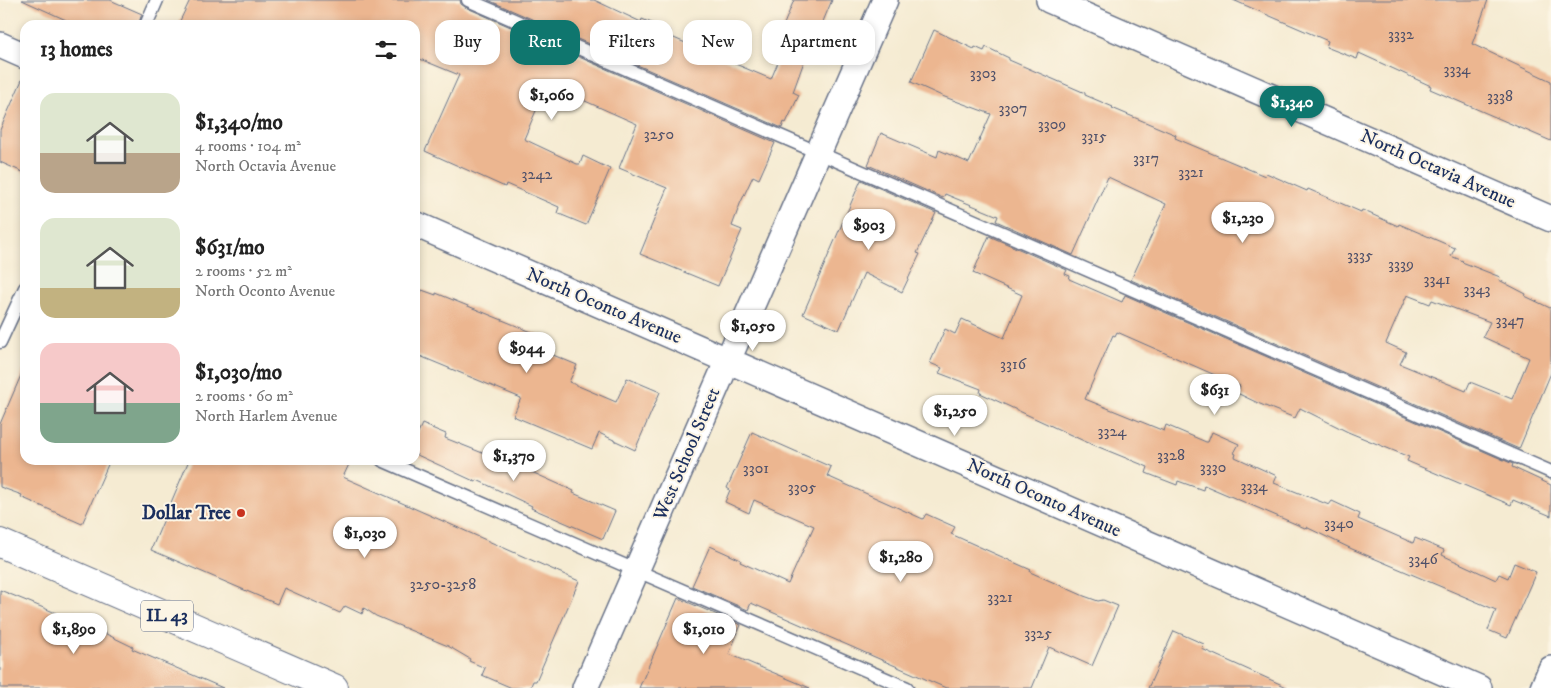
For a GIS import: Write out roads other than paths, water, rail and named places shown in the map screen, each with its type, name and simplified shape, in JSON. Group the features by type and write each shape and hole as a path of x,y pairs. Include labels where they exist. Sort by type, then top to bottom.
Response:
{"main road":[{"name":"IL 43","path":"0,543 334,688"}],"street":[{"name":"West School Street","path":"585,688 885,0"},
{"name":"North Octavia Avenue","path":"1049,0 1551,219"},
{"path":"0,45 20,54"},
{"name":"North Oconto Avenue","path":"420,226 1479,688"},
{"path":"1543,688 1551,670"}],"lane":[{"path":"148,20 157,0"},
{"path":"468,0 1551,472"},
{"path":"0,342 20,307"},
{"path":"394,465 906,688"}],"place":[{"name":"Dollar Tree","path":"241,513"}]}
